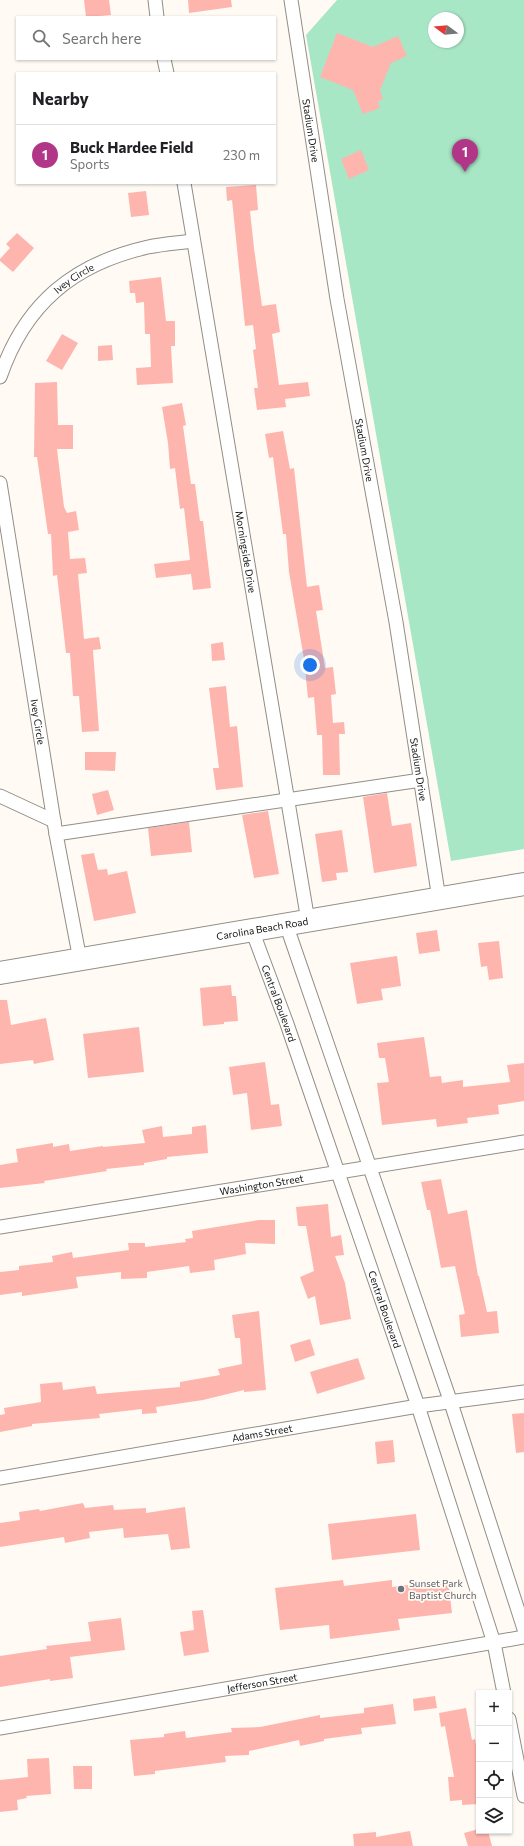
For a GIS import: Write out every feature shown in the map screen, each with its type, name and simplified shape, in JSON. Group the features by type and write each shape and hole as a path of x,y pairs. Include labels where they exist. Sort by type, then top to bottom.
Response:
{"highway":[{"name":"Carolina Beach Road","path":"0,973 524,884"}],"street":[{"path":"154,0 157,16"},
{"name":"Stadium Drive","path":"291,0 339,307 396,622 422,780 439,899"},
{"path":"164,60 167,72"},
{"name":"Morningside Drive","path":"184,184 286,800 308,921"},
{"name":"Ivey Circle","path":"0,377 7,356 20,331 48,296 70,279 112,258 149,247 193,241"},
{"name":"Ivey Circle","path":"0,483 56,834 80,960"},
{"path":"56,834 422,780"},
{"path":"0,796 54,820"},
{"path":"286,924 451,1403 524,1629"},
{"name":"Central Boulevard","path":"252,930 418,1406 494,1643 503,1690"},
{"name":"Washington Street","path":"0,1227 524,1142"},
{"name":"Adams Street","path":"0,1478 418,1406 451,1403 524,1392"},
{"name":"Jefferson Street","path":"0,1728 524,1637"},
{"path":"510,1726 524,1796"}],"green space":[{"path":"337,0 524,0 524,849 451,861 306,35"}],"building":[{"path":"84,0 109,0 111,15 86,16"},
{"path":"188,0 231,0 232,7 189,13"},
{"path":"337,33 373,47 398,36 407,56 391,63 380,90 383,99 378,101 380,108 363,114 353,90 320,77"},
{"path":"361,150 369,170 349,179 341,159"},
{"path":"256,185 258,210 250,211 254,248 262,306 276,304 280,332 272,334 279,385 308,382 310,396 285,399 286,407 257,410 254,388 258,388 253,350 256,349 253,325 245,326 232,200 227,201 226,187"},
{"path":"146,191 149,215 131,217 128,193"},
{"path":"17,233 34,248 13,272 0,261 0,259 10,248 6,244"},
{"path":"161,277 166,321 175,321 175,346 171,346 173,383 137,385 136,368 151,367 150,334 145,334 144,302 136,303 135,293 130,293 129,281"},
{"path":"62,334 78,343 62,370 46,361"},
{"path":"112,345 113,360 98,361 98,346"},
{"path":"57,382 58,425 73,425 73,449 57,449 64,507 67,513 76,511 79,530 68,532 70,559 85,558 87,573 78,574 84,639 99,637 101,649 93,650 99,731 82,732 79,696 73,696 70,653 66,653 57,575 53,576 51,534 48,534 37,457 34,457 35,383"},
{"path":"182,403 186,425 183,426 191,484 195,484 200,521 203,521 211,588 193,590 191,574 156,578 154,564 190,560 184,508 180,509 175,468 170,469 168,443 162,407"},
{"path":"283,431 290,469 294,468 307,587 319,585 323,610 316,611 325,668 333,667 336,694 331,695 333,723 344,722 345,734 339,734 340,775 323,775 322,735 317,735 314,697 308,698 304,659 289,572 286,534 283,534 273,457 269,458 265,434"},
{"path":"223,642 225,660 212,661 211,644"},
{"path":"226,686 230,727 237,726 243,787 216,790 213,768 219,768 209,688"},
{"path":"85,752 116,752 115,771 85,770"},
{"path":"108,790 114,810 97,815 92,794"},
{"path":"387,793 392,826 411,823 417,866 374,873 363,797"},
{"path":"268,811 279,874 254,878 242,815"},
{"path":"189,822 192,852 151,856 148,828"},
{"path":"342,830 348,872 336,873 337,880 322,882 315,834"},
{"path":"94,853 98,870 107,869 108,875 127,871 136,913 94,921 81,855"},
{"path":"437,930 440,951 419,954 416,933"},
{"path":"499,941 503,978 489,980 487,966 481,967 478,943"},
{"path":"397,956 401,986 381,989 383,1000 357,1004 350,963"},
{"path":"231,985 232,996 236,996 238,1021 203,1026 200,988"},
{"path":"0,1000 7,1000 11,1025 46,1018 54,1060 34,1064 33,1060 0,1064"},
{"path":"139,1027 144,1072 88,1078 83,1034"},
{"path":"424,1037 430,1077 441,1076 442,1083 463,1080 463,1087 510,1082 507,1065 524,1063 524,1101 498,1105 499,1114 467,1118 468,1123 437,1127 436,1119 382,1125 377,1083 389,1082 385,1058 379,1058 377,1043"},
{"path":"265,1062 271,1105 279,1104 282,1126 251,1130 247,1093 233,1095 229,1067"},
{"path":"206,1125 208,1153 167,1157 167,1159 144,1163 144,1165 106,1169 107,1171 44,1181 45,1183 0,1188 0,1165 18,1162 16,1149 53,1143 53,1147 69,1144 70,1151 103,1146 145,1143 142,1130 162,1126 163,1137 192,1134 192,1127"},
{"path":"441,1179 448,1214 467,1210 478,1276 487,1312 497,1311 499,1333 461,1337 459,1315 465,1314 455,1266 441,1268 430,1210 427,1210 421,1182"},
{"path":"328,1204 331,1237 341,1235 344,1255 335,1256 345,1283 351,1319 320,1325 315,1296 308,1299 300,1277 314,1271 306,1226 298,1226 296,1207"},
{"path":"259,1220 275,1220 275,1244 245,1243 246,1254 214,1260 215,1270 190,1273 189,1266 147,1272 147,1278 121,1279 121,1272 76,1277 78,1288 22,1296 22,1292 0,1295 0,1272 19,1270 19,1266 53,1262 52,1256 72,1252 73,1258 129,1250 128,1243 145,1243 145,1247 186,1242 185,1239 193,1238 192,1231"},
{"path":"259,1311 266,1390 244,1392 244,1390 203,1400 156,1407 157,1413 142,1414 142,1409 99,1414 100,1418 32,1424 32,1426 0,1432 0,1415 5,1414 4,1408 41,1402 40,1384 62,1382 63,1390 95,1386 97,1394 180,1387 180,1382 220,1375 218,1369 242,1364 240,1338 235,1338 232,1315"},
{"path":"310,1339 315,1355 295,1362 290,1345"},
{"path":"358,1358 365,1379 317,1394 310,1372"},
{"path":"524,1413 524,1452 516,1453 512,1414"},
{"path":"393,1440 395,1462 377,1464 375,1442"},
{"path":"83,1503 85,1508 113,1505 114,1510 146,1508 146,1513 185,1507 190,1548 171,1550 168,1534 124,1538 123,1528 89,1532 90,1538 65,1543 64,1537 0,1547 0,1523 20,1520 19,1512 39,1509 40,1511"},
{"path":"416,1514 420,1550 332,1560 328,1524"},
{"path":"343,1580 344,1586 392,1580 392,1587 448,1580 452,1613 398,1619 400,1630 330,1639 329,1625 280,1630 275,1588"},
{"path":"203,1610 209,1652 184,1656 180,1632 194,1630 192,1611"},
{"path":"121,1618 125,1650 70,1657 73,1678 50,1681 50,1679 0,1687 0,1656 47,1649 46,1646 91,1641 88,1622"},
{"path":"435,1696 437,1708 414,1711 413,1699"},
{"path":"393,1704 396,1724 361,1728 362,1734 324,1739 324,1741 300,1746 299,1740 249,1751 249,1755 225,1756 226,1762 155,1771 155,1774 134,1776 130,1740 164,1737 164,1734 185,1731 186,1738 232,1732 231,1728 260,1727 320,1715 320,1718 364,1713 364,1708"},
{"path":"466,1708 472,1740 475,1739 476,1745 476,1804 462,1805 462,1800 450,1801 448,1777 454,1777 445,1726 441,1727 439,1713"},
{"path":"49,1758 51,1794 26,1796 27,1798 17,1800 18,1810 0,1812 0,1780 28,1777 27,1759"},
{"path":"73,1766 92,1766 92,1789 74,1789"},
{"path":"476,1830 476,1834 489,1834 492,1846 468,1846 464,1833"},
{"path":"410,1831 413,1846 354,1846 353,1834 376,1832 376,1837"}],"place":[{"name":"Buck Hardee Field","path":"465,172"},
{"name":"Sunset Park Baptist Church","path":"401,1589"}]}
